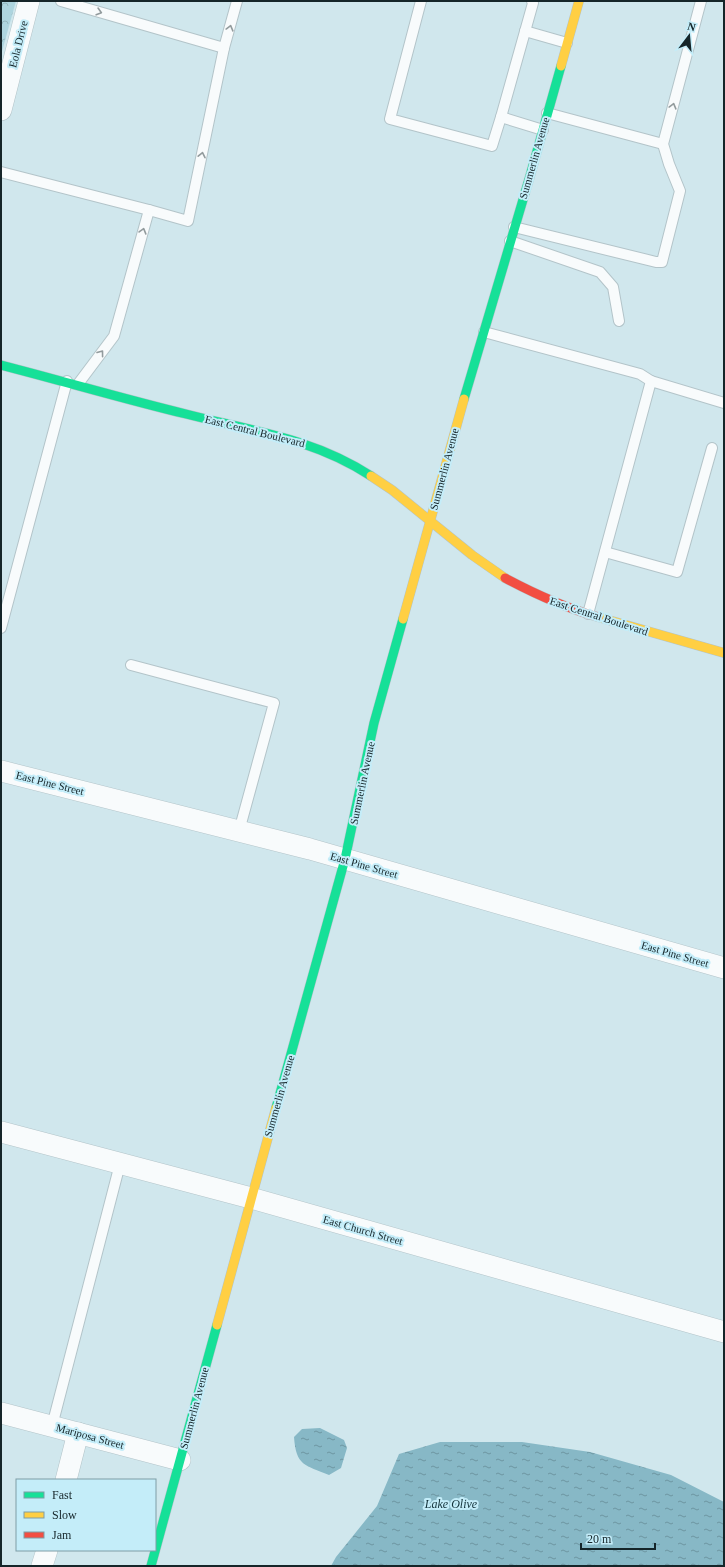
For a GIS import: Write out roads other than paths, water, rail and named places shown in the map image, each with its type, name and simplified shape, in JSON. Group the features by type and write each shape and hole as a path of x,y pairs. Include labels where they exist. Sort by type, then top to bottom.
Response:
{"street":[{"name":"Eola Drive","path":"1,110 29,1"},
{"name":"Summerlin Avenue","path":"156,1548 345,859 374,723 455,429 548,113 579,1"},
{"name":"East Central Boulevard","path":"1,365 67,381 186,414 285,437 318,448 351,463 392,490 430,522 505,578 542,597 588,614 724,653"},
{"name":"East Pine Street","path":"1,771 345,859 724,968"},
{"name":"East Church Street","path":"1,1132 251,1198 724,1332"},
{"name":"Mariposa Street","path":"1,1413 180,1460"},
{"path":"66,1479 78,1433"},
{"path":"42,1566 47,1551"},
{"name":"Summerlin Avenue","path":"151,1566 155,1551"}],"lane":[{"path":"61,1 224,48"},
{"path":"1,172 149,210 188,222 224,48 237,1"},
{"path":"421,1 390,119 492,146 533,3 532,1"},
{"path":"514,227 656,262 662,262 680,191 663,144 701,1"},
{"path":"525,31 567,43"},
{"path":"548,113 663,144"},
{"path":"500,117 543,130"},
{"path":"78,384 114,336 149,210"},
{"path":"510,241 600,272 614,287 619,321"},
{"path":"484,332 640,374 651,381 724,403"},
{"path":"1,628 67,381"},
{"path":"588,614 651,381"},
{"path":"605,552 677,572 712,448"},
{"path":"131,665 274,704 239,831"},
{"path":"52,1426 120,1164"}],"water":[{"path":"320,1428 344,1440 347,1448 341,1468 329,1475 303,1463 297,1454 295,1447 294,1437 302,1429"},
{"name":"Lake Olive","path":"440,1442 522,1442 590,1452 671,1475 724,1502 724,1566 331,1566 336,1557 377,1506 399,1454"}]}
